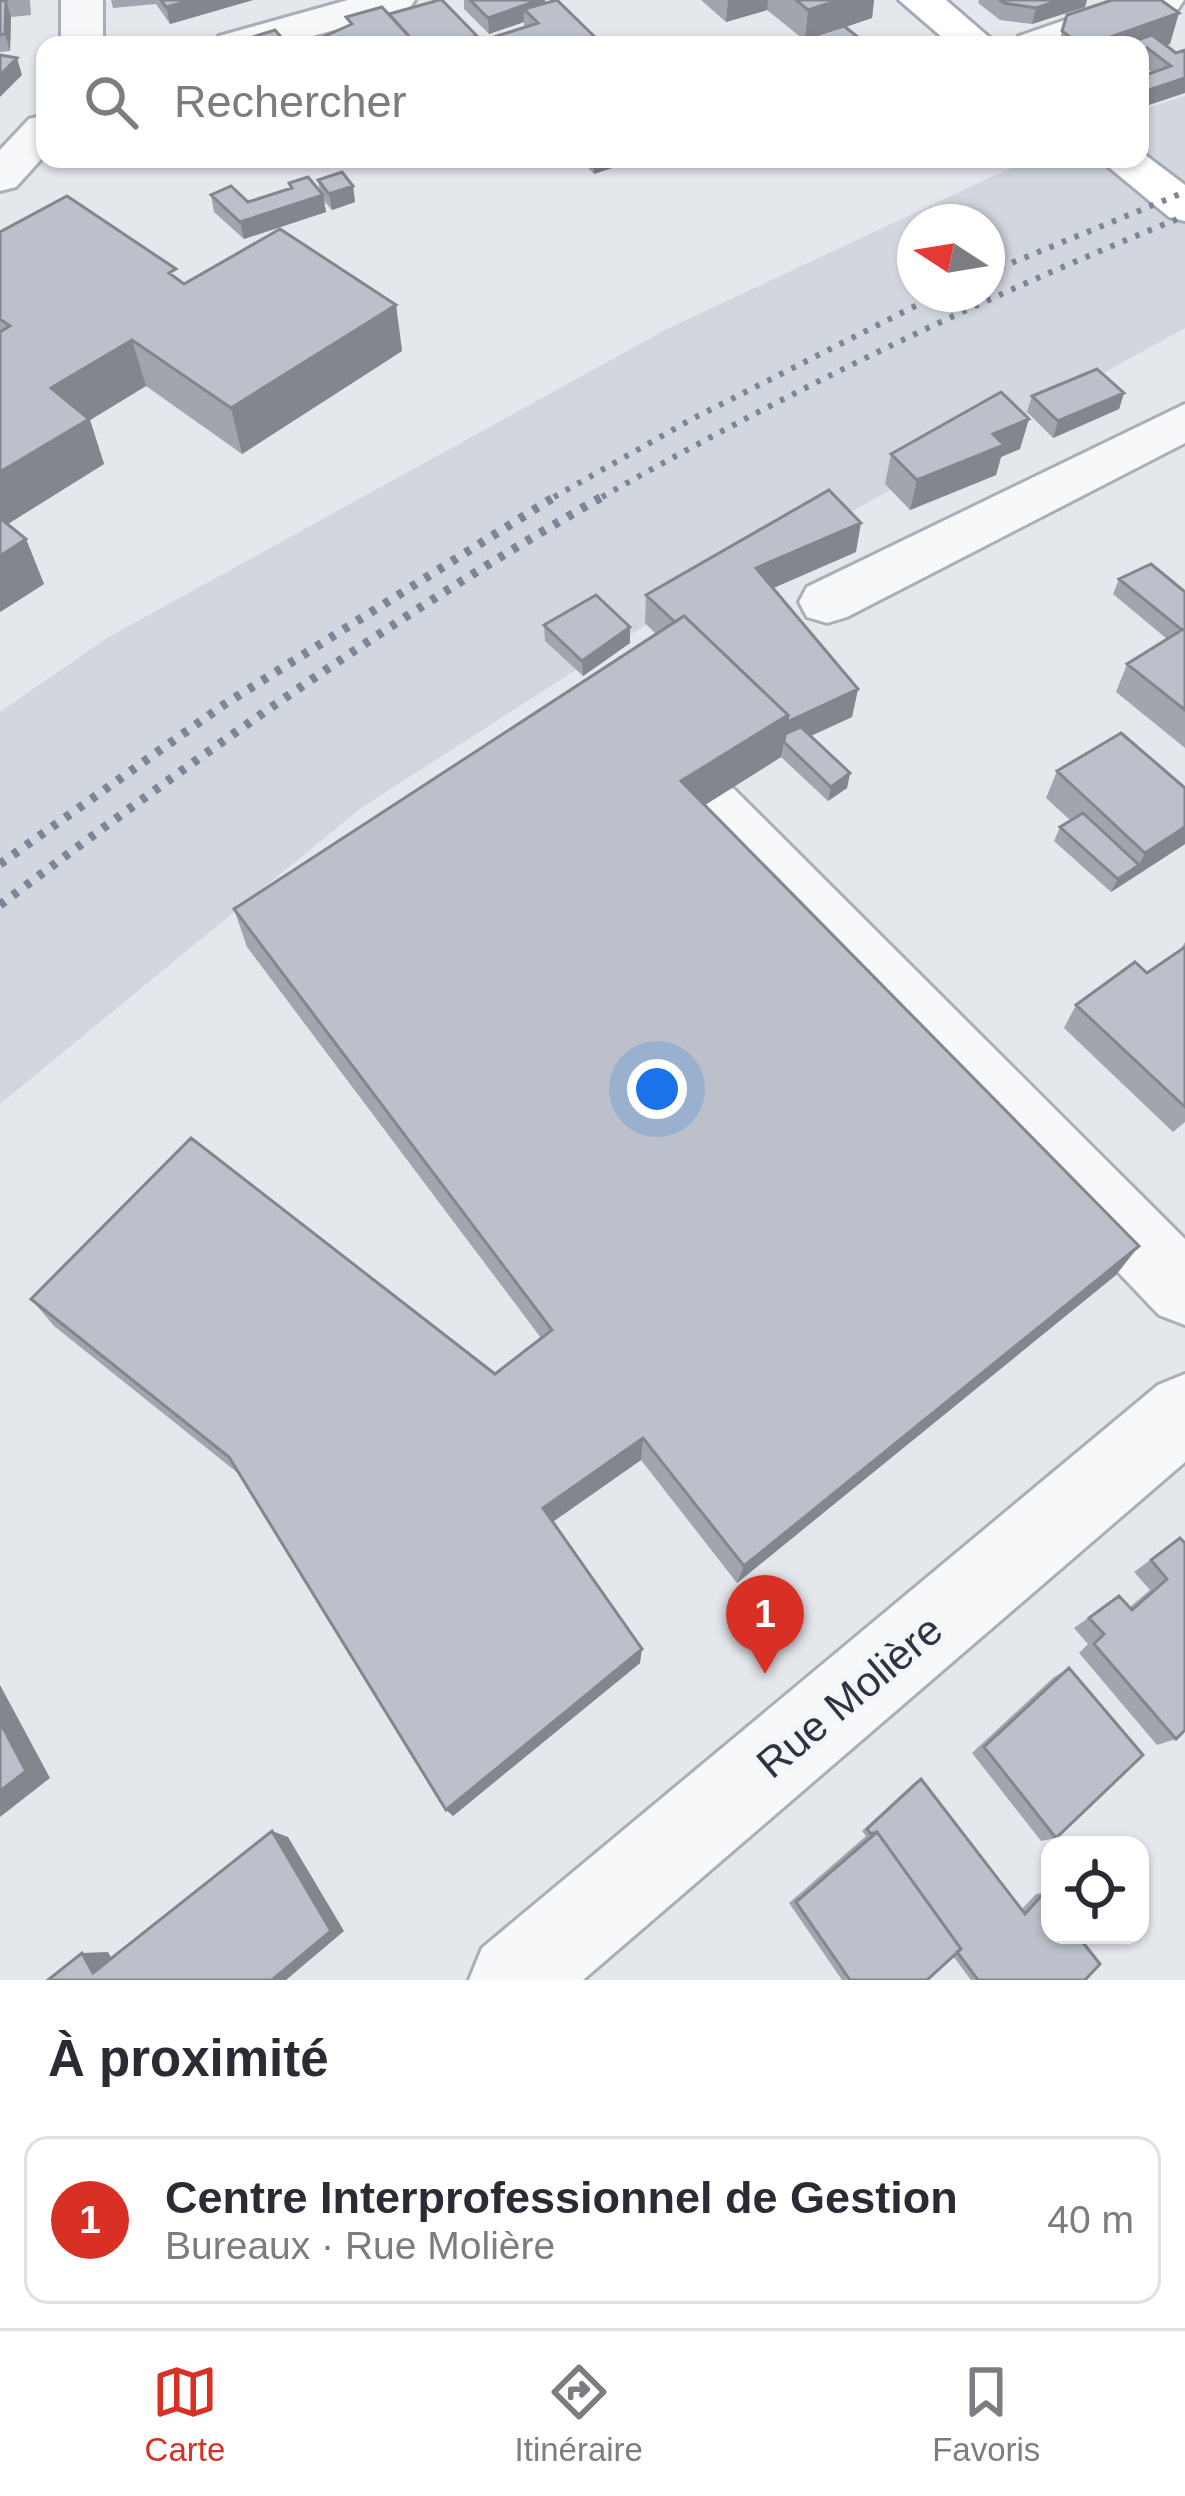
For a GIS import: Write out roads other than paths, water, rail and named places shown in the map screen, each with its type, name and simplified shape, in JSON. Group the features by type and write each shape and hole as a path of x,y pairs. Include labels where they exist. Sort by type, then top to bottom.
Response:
{"main road":[{"path":"920,0 966,36"},
{"path":"1134,168 1185,206"}],"street":[{"path":"82,0 82,36"},
{"path":"266,36 394,0"},
{"path":"1060,36 1163,0"},
{"path":"0,177 36,138"},
{"path":"827,602 1185,421"},
{"path":"712,806 1185,1290"},
{"name":"Rue Molière","path":"514,1980 1185,1412"}],"railway":[{"path":"1005,266 1185,192"},
{"path":"602,497 889,347 1185,216"},
{"path":"556,496 692,419 903,312"},
{"path":"0,905 297,690 450,589 607,494"},
{"path":"0,864 225,704 556,496"}],"place":[{"name":"Centre Interprofessionnel de Gestion","path":"765,1674"}]}
